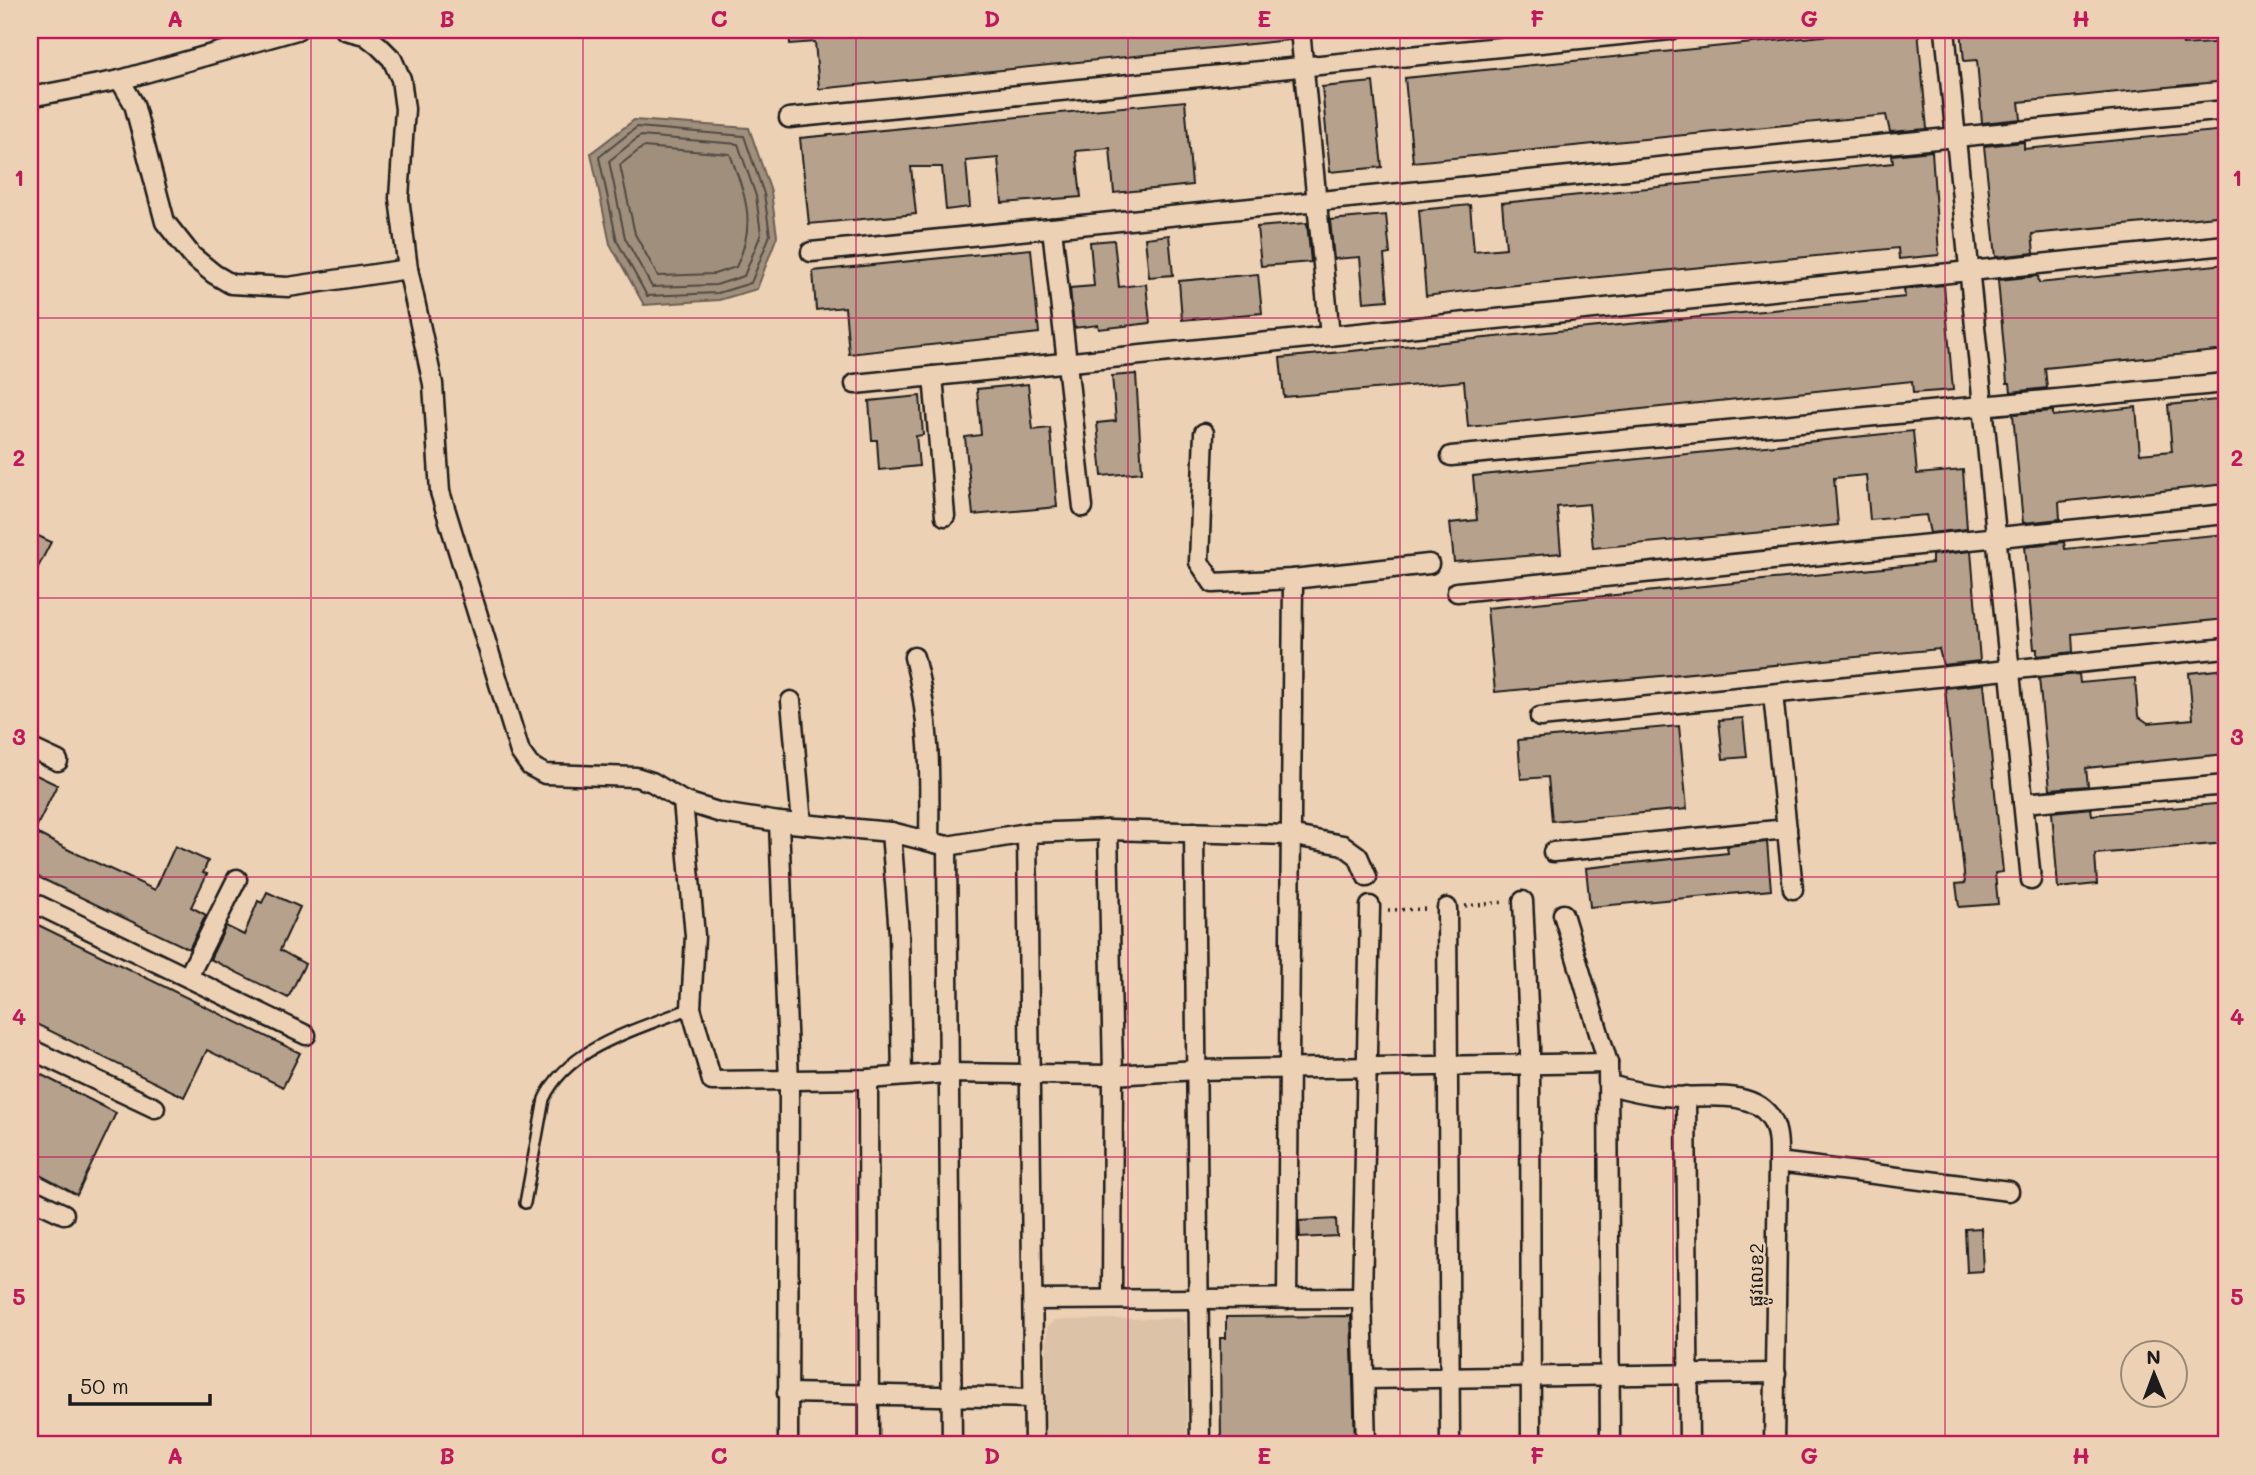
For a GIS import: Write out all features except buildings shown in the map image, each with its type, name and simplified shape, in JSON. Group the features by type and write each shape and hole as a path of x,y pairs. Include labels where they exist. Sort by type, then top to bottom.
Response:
{"street":[{"path":"30,97 120,80 291,30"},
{"path":"345,30 365,35 379,46 392,59 401,79 404,109 399,189 408,269 433,384 443,504 520,751 530,766 545,774 636,777 653,782 683,801 721,813 779,822 891,832 947,846 1027,833 1108,830 1289,835 1343,845 1358,856 1367,877"},
{"path":"1300,30 1330,336"},
{"path":"789,118 1670,30"},
{"path":"1945,30 2031,880"},
{"path":"120,80 134,104 165,222 192,256 214,274 231,284 288,287 408,269"},
{"path":"811,252 2226,110"},
{"path":"1052,228 1083,507"},
{"path":"855,384 2226,246"},
{"path":"933,376 945,516"},
{"path":"1451,456 2226,383"},
{"path":"1204,433 1199,562 1213,583 1293,579 1429,564"},
{"path":"1457,592 2226,514"},
{"path":"1287,1299 1286,1068 1293,579"},
{"path":"1540,717 2226,648"},
{"path":"914,657 925,698 930,745 929,841"},
{"path":"1773,694 1793,889"},
{"path":"790,701 802,824"},
{"path":"30,748 58,761"},
{"path":"2023,803 2226,785"},
{"path":"683,801 695,936 691,1008 712,1081 789,1082 947,1073 1113,1075 1197,1070 1608,1063"},
{"path":"779,822 789,1082 788,1445"},
{"path":"1553,852 1787,828"},
{"path":"1108,830 1113,1075 1112,1298"},
{"path":"891,832 899,934 902,1075"},
{"path":"1194,832 1201,1300 1200,1445"},
{"path":"1027,833 1034,1445"},
{"path":"947,846 952,1445"},
{"path":"188,977 237,879"},
{"path":"30,901 306,1035"},
{"path":"1523,901 1530,1066 1531,1445"},
{"path":"1366,1445 1362,1298 1370,906"},
{"path":"1447,908 1450,1445"},
{"path":"1563,914 1608,1063 1610,1085 1610,1445"},
{"path":"30,1049 155,1108"},
{"path":"868,1079 869,1445"},
{"path":"1610,1085 1666,1097 1686,1096 1689,1445"},
{"name":"ផ្លូវលេខ2","path":"1686,1096 1735,1098 1763,1109 1777,1134 1774,1445"},
{"path":"1778,1163 2009,1191"},
{"path":"30,1198 64,1214"},
{"path":"1034,1300 1362,1298"},
{"path":"1366,1379 1776,1373"},
{"path":"787,1393 1034,1398"}],"lane":[{"path":"525,1203 544,1099 549,1087 579,1056 691,1008"}],"shaded area":[{"path":"1180,1318 1186,1323 1187,1445 1045,1445 1047,1327 1054,1320"}],"water":[{"path":"634,120 749,128 771,192 777,236 757,289 719,300 644,305 610,244 591,153"}]}
